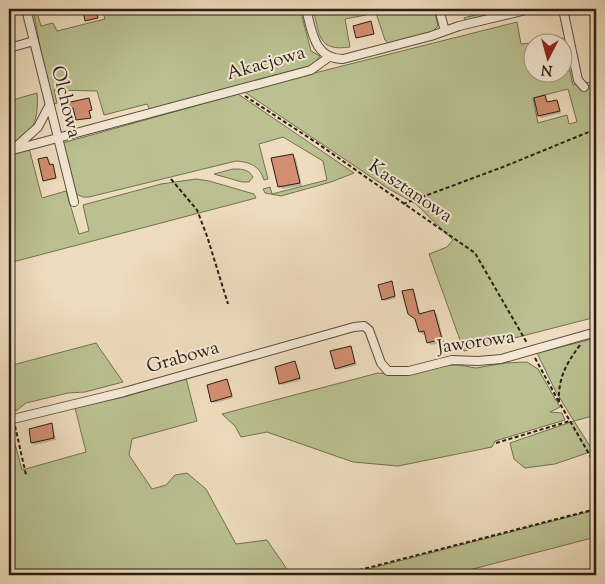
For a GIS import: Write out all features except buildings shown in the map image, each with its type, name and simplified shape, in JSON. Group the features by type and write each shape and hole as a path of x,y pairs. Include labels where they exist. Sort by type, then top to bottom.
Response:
{"street":[{"name":"Olchowa","path":"26,9 74,202"},
{"path":"306,9 315,43 319,50 329,57"},
{"path":"439,9 445,31"},
{"name":"Akacjowa","path":"9,150 311,70 329,57 343,59 459,26 530,9"},
{"path":"563,9 578,80 584,87"},
{"path":"9,48 34,41"},
{"name":"Akacjowa","path":"9,150 20,145 34,132 44,118 49,106"},
{"name":"Jaworowa","path":"364,326 369,330 381,363 388,371 409,371 452,360 501,359 594,333"},
{"name":"Grabowa","path":"11,419 124,392 354,327 364,326"}],"path":[{"name":"Kasztanowa","path":"236,90 475,253 596,466"},
{"path":"403,204 596,129"},
{"path":"171,179 196,210 207,236 228,304"},
{"path":"559,402 559,390 564,367 580,345 594,333"},
{"path":"11,419 26,475"},
{"path":"496,443 570,420"},
{"path":"340,575 596,509"}],"green space":[{"path":"33,9 36,9 41,26 53,23 57,31 105,19 102,9 300,9 311,51 320,56 313,65 303,69 150,110 147,104 104,115 97,91 54,90 57,103 51,105"},
{"path":"313,9 434,9 438,26 431,33 390,44 385,40 376,13 345,19 350,47 331,47 326,44 319,33"},
{"path":"485,9 515,9 465,21 464,18 486,12"},
{"path":"517,22 522,44 522,82 572,82 572,80 573,85 596,81 596,317 464,351 429,254 447,247 453,240 416,204 389,189 243,91","holes":["568,89 577,122 569,124 567,115 538,123 533,98"]},
{"path":"37,93 36,118 33,125 24,137 9,145 9,101"},
{"path":"238,94 354,173 331,182 281,196 265,193 263,189 270,187 272,194 327,180 323,161 283,137 259,144 268,179 264,180 260,171 254,166 246,162 236,161 89,197 76,194 59,144"},
{"path":"29,148 42,198 66,191 79,234 89,231 83,205 161,184 196,179 254,194 256,198 9,263 9,155"},
{"path":"233,169 247,171 253,177 249,182 242,182 214,174"},
{"path":"596,338 596,415 574,421 556,392 537,353"},
{"path":"96,343 123,382 85,392 68,393 26,403 9,413 9,366"},
{"path":"527,362 538,369 560,407 550,412 562,413 565,420 495,441 492,447 398,466 353,462 267,432 241,437 235,426 222,414 378,373 397,375 446,365 476,368 505,363"},
{"path":"186,378 197,421 132,439 129,455 152,489 166,485 175,475 187,473 206,489 236,544 267,540 291,575 9,575 9,429 11,429 22,470 86,452 75,408 124,397"},
{"path":"574,421 593,451 555,464 525,468 514,459 510,443"},
{"path":"596,510 596,537 450,575 345,575"}]}
